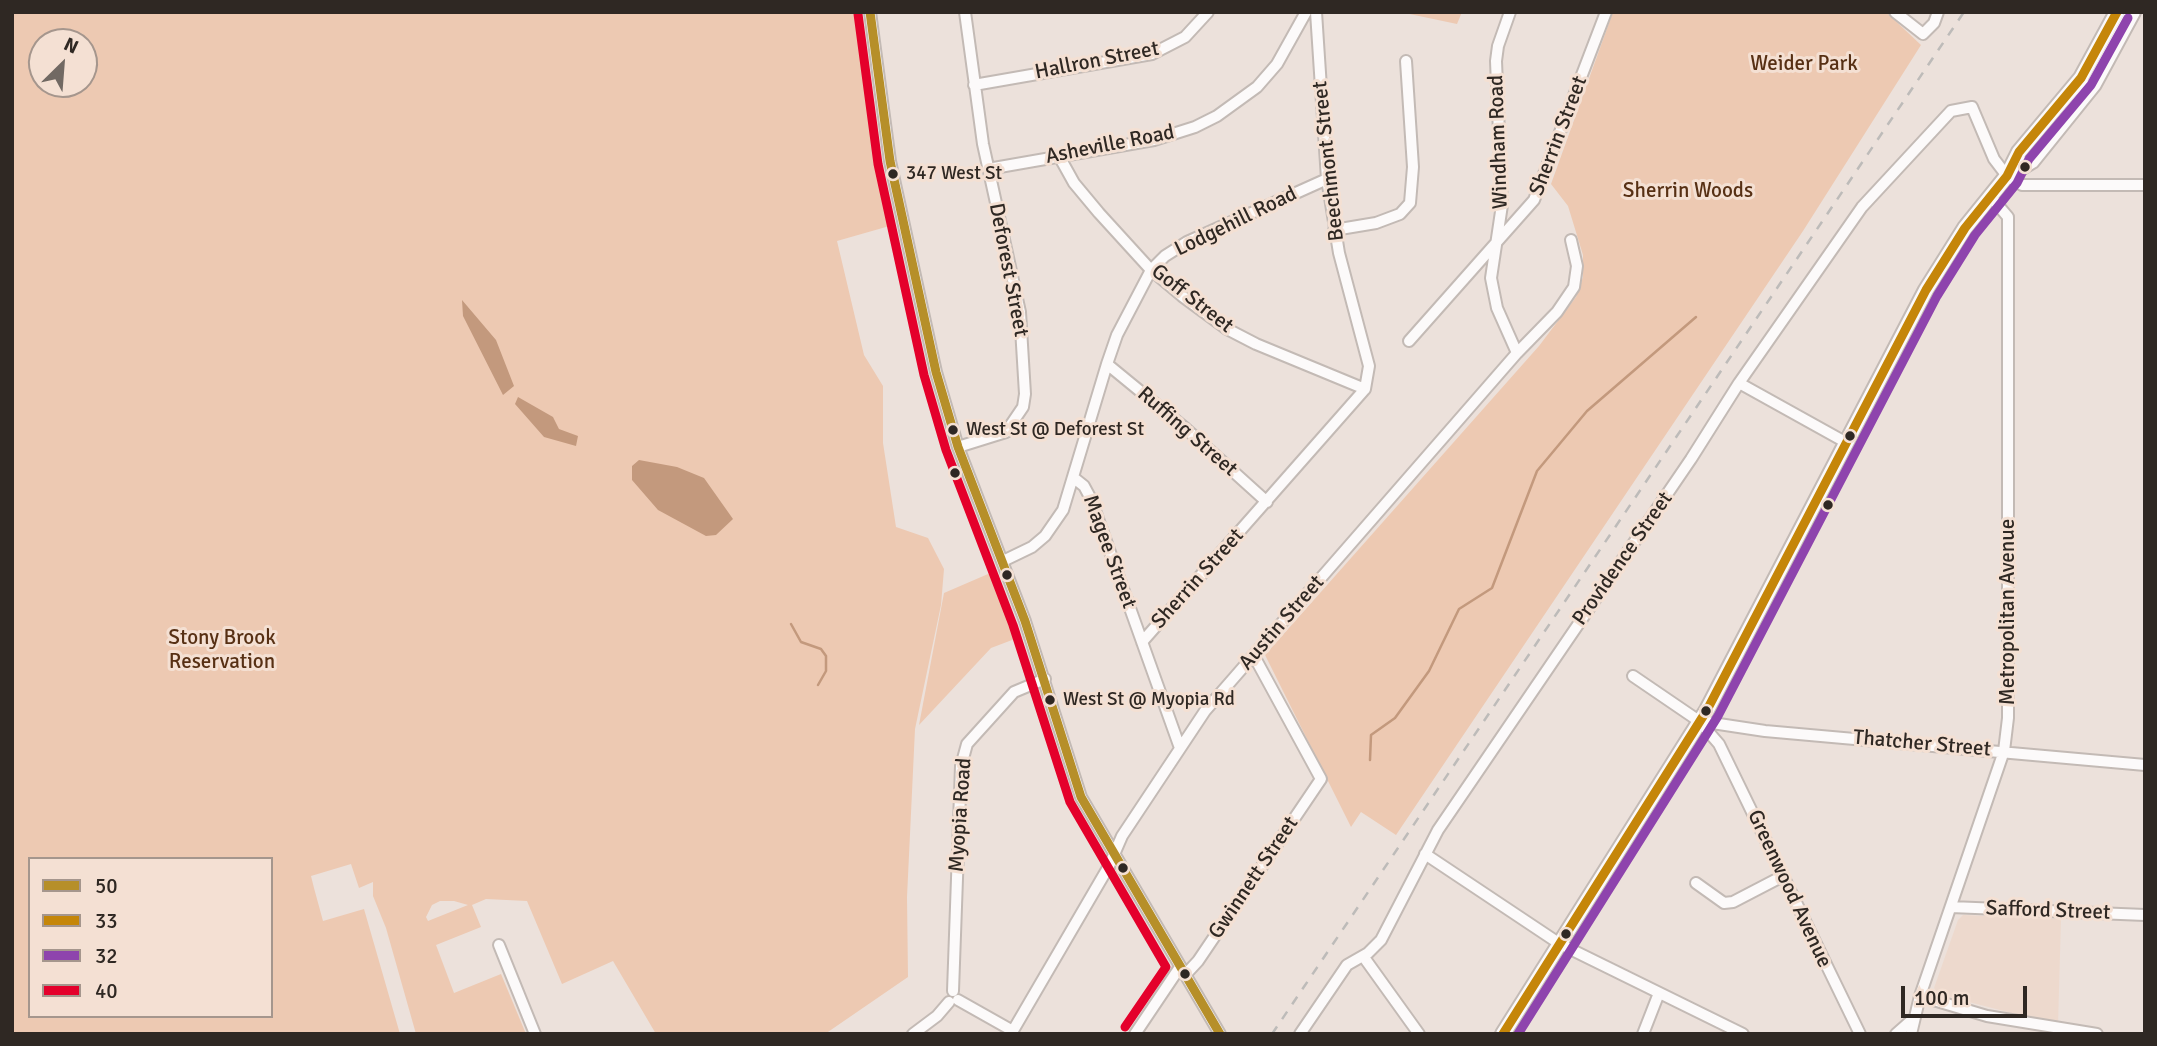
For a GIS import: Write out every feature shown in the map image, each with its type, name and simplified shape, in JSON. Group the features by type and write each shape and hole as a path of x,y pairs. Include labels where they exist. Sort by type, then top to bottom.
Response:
{"main road":[{"path":"1503,1034 1736,658 1926,290 1990,196 2007,176 2019,152 2081,78 2117,12"},
{"path":"2007,176 2032,161 2094,84 2133,12"}],"street":[{"path":"870,12 890,161 936,372 958,447 1003,561 1045,679 1081,797 1220,1034"},
{"name":"Deforest Street","path":"958,447 1006,432 1023,407 1025,394 1020,312 988,169 965,12"},
{"name":"Hallron Street","path":"974,85 1152,54 1185,37 1208,12"},
{"name":"Asheville Road","path":"988,169 1154,140 1195,127 1246,97 1267,76 1306,12"},
{"name":"Beechmont Street","path":"1316,12 1327,179 1334,230 1369,366 1365,389"},
{"name":"Windham Road","path":"1510,12 1497,46 1503,194 1491,269 1493,296 1517,353"},
{"name":"Sherrin Street","path":"1409,341 1496,245 1537,195 1606,12"},
{"path":"1895,12 1923,34 1938,14"},
{"path":"1334,230 1376,223 1400,214 1410,203 1413,167 1406,61"},
{"name":"Providence Street","path":"1300,1034 1347,965 1363,956 1381,940 1424,855 1555,657 1692,459 1739,383 1862,207 1951,111 1972,107 1994,159 2007,176"},
{"name":"Goff Street","path":"1059,156 1074,183 1152,270 1227,329 1294,362 1365,389"},
{"path":"2007,176 2022,185 2145,185"},
{"name":"Lodgehill Road","path":"1003,561 1031,547 1045,536 1063,510 1117,335 1152,270 1165,256 1187,242 1327,179"},
{"name":"Metropolitan Avenue","path":"1911,1034 1920,996 2004,751 2008,718 2008,217 1990,196"},
{"name":"Austin Street","path":"1012,1032 1122,835 1210,705 1517,353 1557,312 1574,287 1577,266 1571,240"},
{"name":"Ruffing Street","path":"1107,364 1185,428 1266,502"},
{"path":"1739,383 1847,443"},
{"name":"Sherrin Street","path":"1142,642 1365,389"},
{"name":"Magee Street","path":"1074,478 1084,486 1091,499 1180,748"},
{"name":"Gwinnett Street","path":"1135,1034 1321,779 1254,656"},
{"name":"Greenwood Avenue","path":"1633,676 1699,721 1719,744 1860,1034"},
{"name":"Myopia Road","path":"953,998 961,766 967,744 1014,692 1045,679"},
{"name":"Thatcher Street","path":"1699,721 2145,765"},
{"path":"1719,744 1731,726"},
{"path":"1424,855 1560,944 1743,1034"},
{"path":"1696,883 1724,903 1733,902 1783,876"},
{"name":"Safford Street","path":"1951,907 2145,915"},
{"path":"499,945 535,1034"},
{"path":"1363,956 1419,1034"},
{"path":"1643,1034 1659,993"},
{"path":"1920,996 1987,1016 2097,1034"},
{"path":"913,1034 937,1016 953,998 1012,1032"},
{"path":"1896,1034 1913,1019"}],"shaded area":[{"path":"462,300 496,340 514,386 503,395 463,316"},
{"path":"518,397 553,417 559,429 578,436 576,446 544,437 515,404"},
{"path":"639,460 677,467 704,478 733,519 716,535 706,536 658,510 632,480 632,466"},
{"path":"1963,915 2061,919 2058,1025 1938,994 1934,988 1958,920"}],"green space":[{"name":"Stony Brook Reservation","path":"12,12 860,12 866,76 885,200 893,225 837,241 864,355 883,386 883,443 896,527 928,538 944,569 941,605 915,729 907,897 908,977 825,1034 656,1034 613,961 562,984 527,901 486,899 472,905 481,927 436,945 454,993 501,974 526,1034 416,1034 386,928 373,896 373,882 359,888 351,864 311,876 323,921 364,909 400,1034 12,1034","holes":["440,901 468,905 428,921 426,917 432,905"]},
{"path":"1400,12 1462,12 1457,24"},
{"name":"Sherrin Woods","path":"1613,12 1886,12 1921,45 1803,231 1396,835 1361,812 1351,827 1265,655 1539,346 1576,297 1583,277 1583,255 1568,206 1551,184"},
{"path":"995,571 1020,637 991,648 919,725 944,593"}],"waterway":[{"path":"1370,760 1371,735 1395,718 1429,671 1459,609 1492,588 1537,471 1587,411 1696,317"},
{"path":"791,624 801,642 821,649 826,656 826,671 818,685"}],"railway":[{"path":"1272,1034 1964,12"}],"transit line":[{"name":"50","path":"870,12 890,161 936,372 958,447 1025,621 1081,797 1220,1034"},
{"name":"33","path":"1503,1034 1707,710 1926,290 1965,228 2007,176 2019,152 2081,78 2117,12"},
{"name":"40","path":"858,14 878,164 924,375 946,450 1013,625 1070,802 1166,967 1125,1027"},
{"name":"32","path":"1518,1034 1718,716 1937,296 1975,235 2017,183 2029,159 2091,85 2128,18"}],"place":[{"name":"347 West St","path":"893,174"},
{"name":"West St @ Deforest St","path":"953,430"},
{"name":"West St @ Myopia Rd","path":"1050,700"}],"park label":[{"name":"Weider Park","path":"1804,64"}]}
